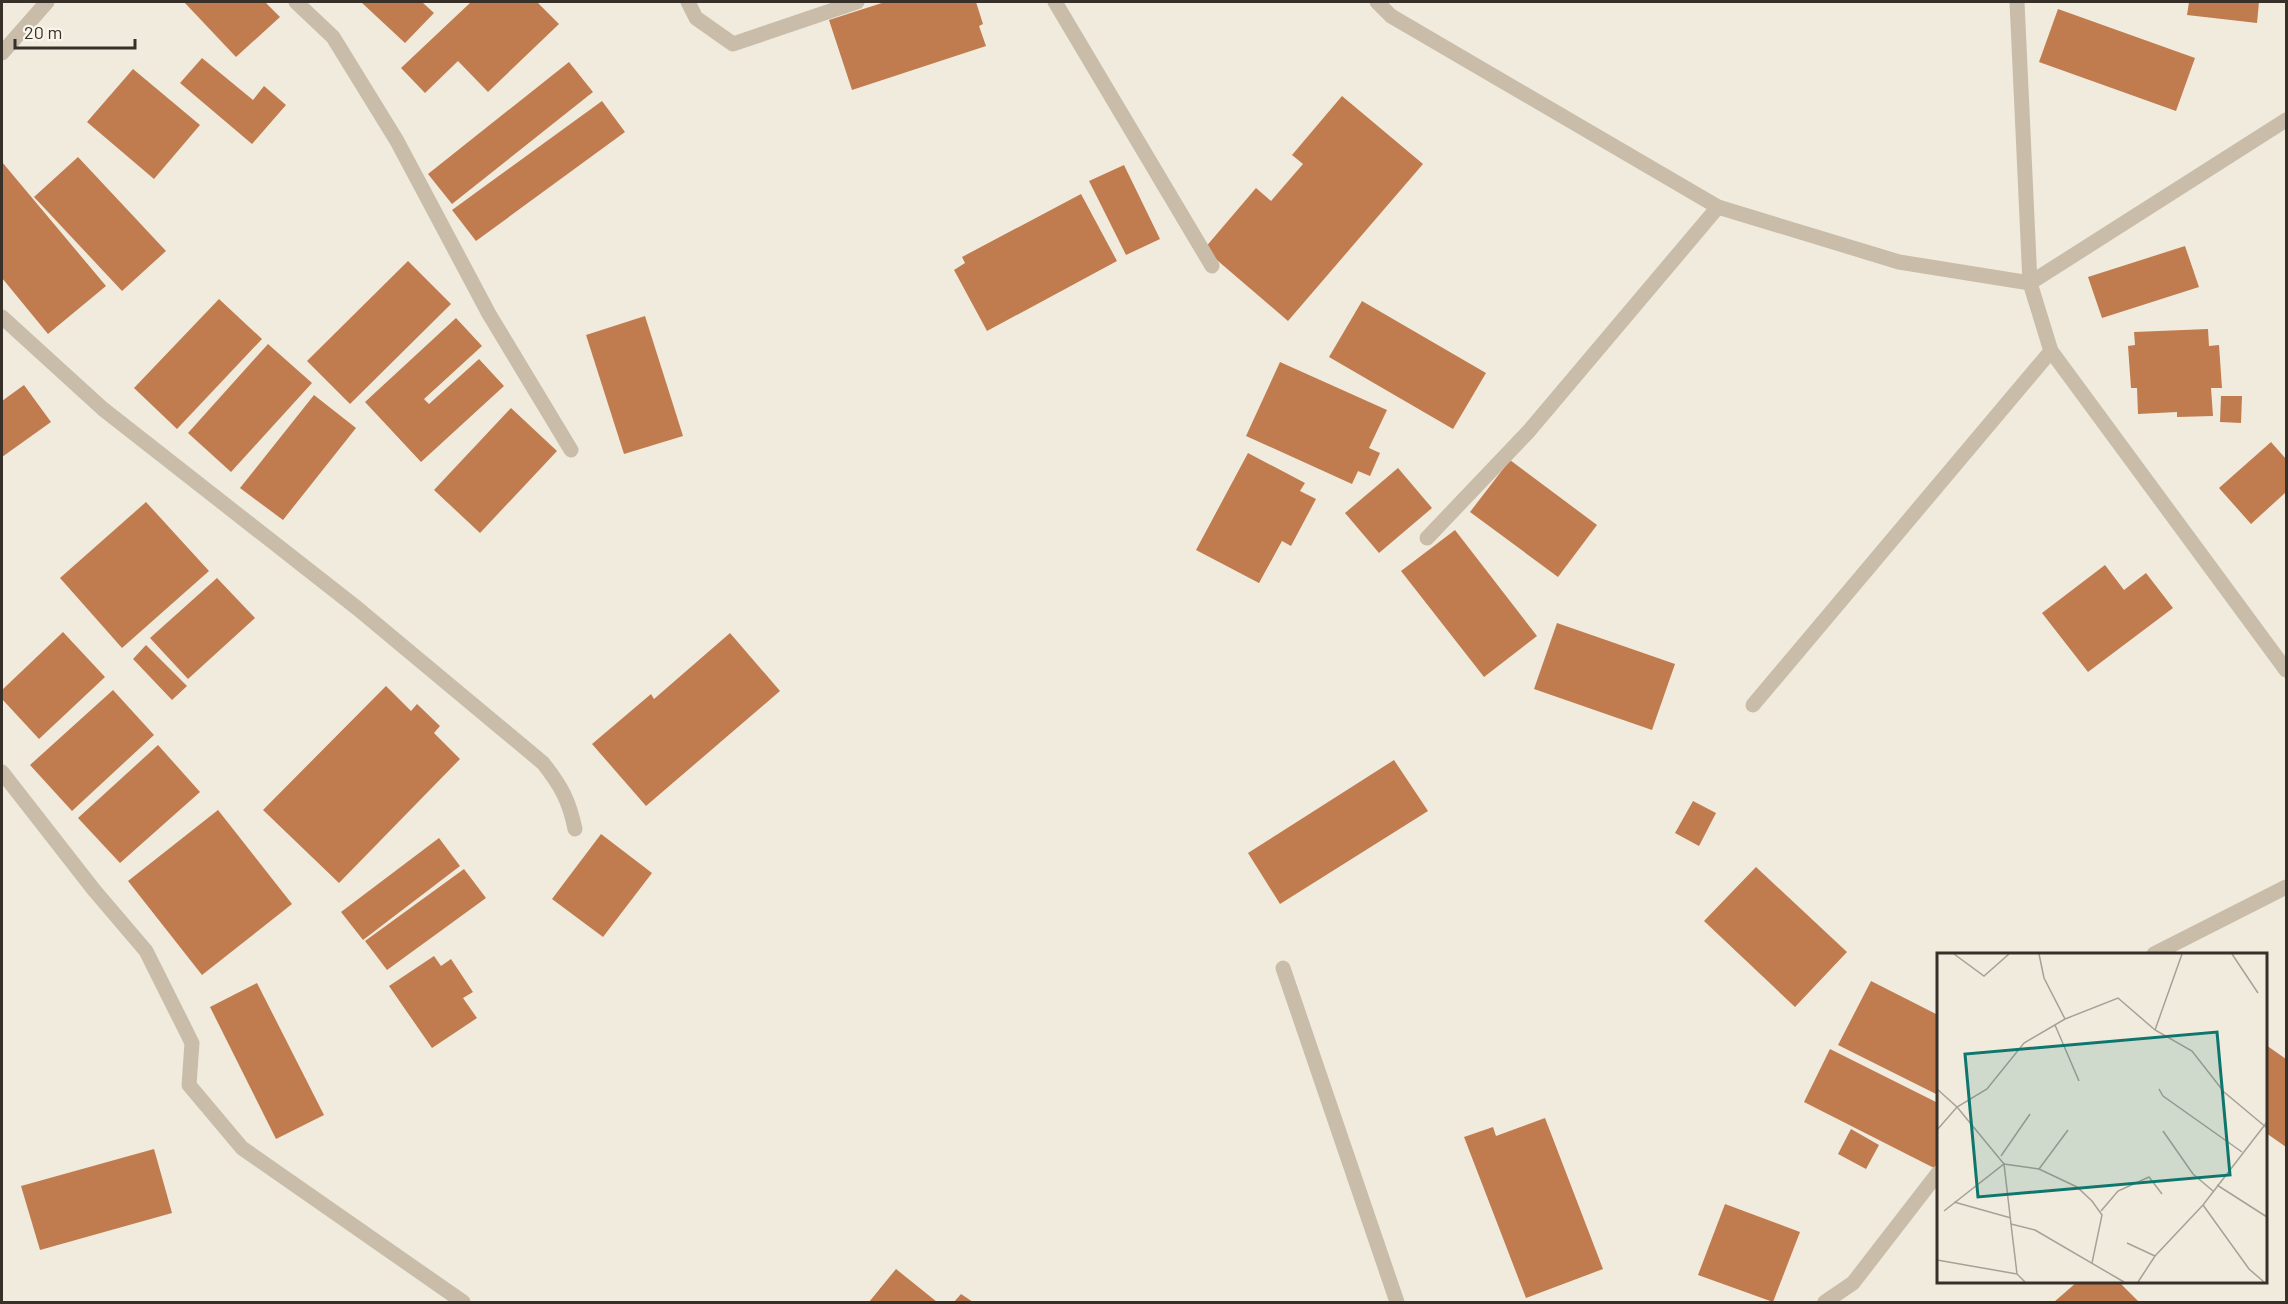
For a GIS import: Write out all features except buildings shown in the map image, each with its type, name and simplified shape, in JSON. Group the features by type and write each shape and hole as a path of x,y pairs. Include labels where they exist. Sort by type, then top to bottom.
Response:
{"street":[{"path":"2,53 47,2"},
{"path":"296,2 333,37 391,131 489,314 571,450"},
{"path":"688,2 696,18 733,44 857,2"},
{"path":"1055,2 1212,266"},
{"path":"1377,2 1391,16 1718,207 1899,262 2030,283 2286,120"},
{"path":"2017,2 2030,283 2051,351 2286,670"},
{"path":"1427,538 1529,431 1718,207"},
{"path":"2,317 104,409 357,608 543,763 562,788 571,807 575,829"},
{"path":"1754,705 2051,351"},
{"path":"2,772 94,890 146,951 192,1043 189,1085 242,1148 463,1302"},
{"path":"2156,953 2286,887"},
{"path":"1283,968 1397,1302"},
{"path":"1826,1302 1853,1283 1937,1174"}]}
